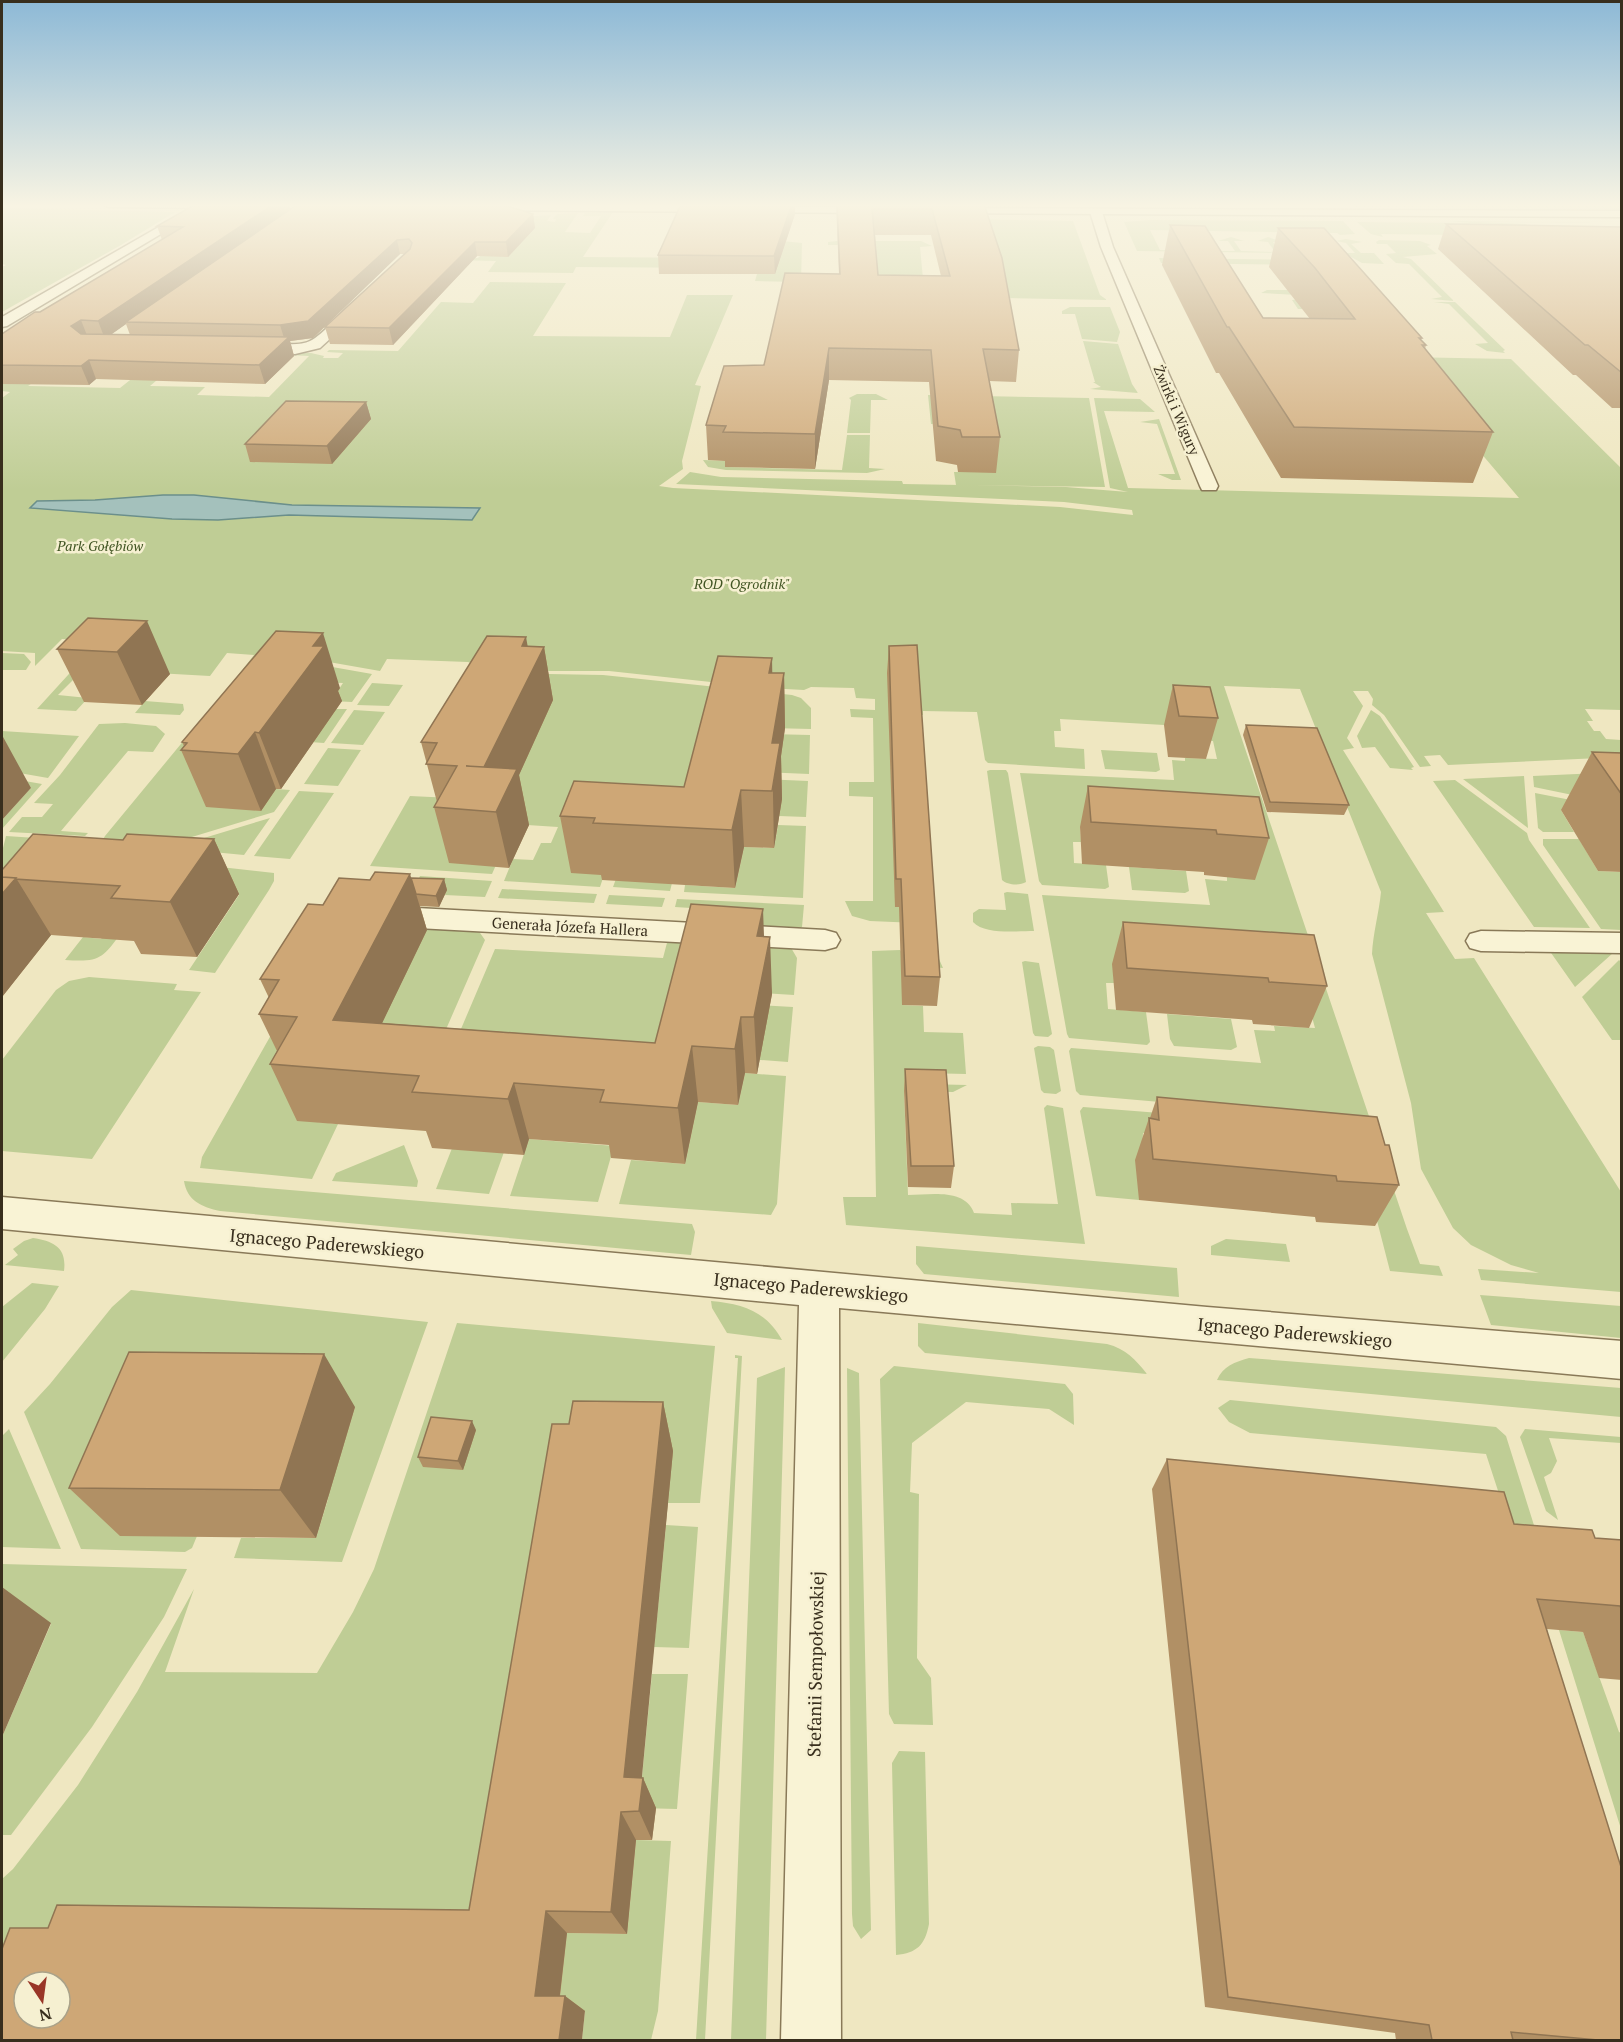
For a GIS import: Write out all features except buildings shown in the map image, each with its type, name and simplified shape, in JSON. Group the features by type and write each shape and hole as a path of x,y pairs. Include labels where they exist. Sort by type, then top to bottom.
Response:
{"street":[{"path":"2,322 41,299"},
{"path":"238,348 288,349 315,345 365,299"},
{"name":"Żwirki i Wigury","path":"1129,299 1209,486"},
{"name":"Generała Józefa Hallera","path":"349,914 825,940"},
{"path":"1481,941 1622,943"},
{"name":"Ignacego Paderewskiego","path":"2,1213 1207,1325 1622,1360"},
{"name":"Stefanii Sempołowskiej","path":"811,2040 819,1288"}],"green space":[{"path":"2,299 25,299 2,312"},
{"path":"476,299 556,299 533,336 670,337 685,299 731,299 695,385 701,386 682,461 683,469 659,486 1060,507 1133,515 1132,510 1064,502 676,484 690,472 721,477 1066,487 1128,492 1110,488 1094,398 1140,399 1155,412 1104,411 1128,488 1519,498 1463,432 1454,425 1296,355 1511,359 1621,468 1621,710 1585,709 1593,721 1587,721 1594,731 1600,731 1606,739 1621,740 1621,757 1448,765 1440,755 1424,756 1431,766 1420,767 1384,715 1372,705 1373,699 1368,691 1353,691 1363,706 1347,738 1354,748 1343,750 1444,912 1426,913 1455,959 1474,958 1621,1192 1621,1292 1481,1280 1478,1269 1539,1273 1511,1265 1471,1245 1453,1228 1421,1169 1411,1103 1372,954 1381,892 1300,689 1224,686 1407,1229 1420,1264 1439,1266 1443,1276 1390,1271 1360,1155 1285,1113 1080,1095 1076,1091 1069,1051 1071,1048 1261,1063 1254,1030 1275,1031 1274,1026 1315,1028 1309,1006 1113,964 1114,983 1106,983 1108,1009 1146,1012 1150,1042 1147,1045 1069,1038 1067,1034 1042,895 1210,905 1205,879 1227,881 1227,877 1255,879 1236,838 1080,827 1081,842 1073,842 1074,863 1106,865 1109,887 1105,889 1042,885 1039,881 1020,773 1174,780 1172,760 1217,759 1213,741 1202,740 1199,727 1060,719 1061,731 1054,731 1055,747 1084,749 1085,769 988,763 985,760 977,712 923,711 923,715 889,714 933,908 917,923 870,921 852,916 845,901 873,901 873,797 849,796 849,782 874,782 873,718 851,717 850,709 875,710 875,699 856,698 854,688 811,687 804,690 767,688 609,671 494,671 468,662 387,659 380,671 289,655 287,659 372,674 352,702 331,701 343,683 320,682 276,789 290,790 274,812 159,847 100,844 204,716 209,715 241,678 236,678 254,655 227,653 210,676 84,669 58,695 88,698 76,711 37,709 99,641 62,639 35,666 35,653 2,651 2,398 10,392 2,391 2,383 63,362 28,386 120,388 144,369 170,369 150,386 205,387 197,395 269,397 309,356 268,354 273,352 311,353 324,356 323,358 338,358 343,353 327,352 329,350 398,351 441,302 473,303"},
{"path":"1380,299 1422,348 1404,351 1311,347 1303,338 1319,338 1315,332 1326,332 1332,339 1378,342 1347,302 1314,301 1314,303 1306,303 1309,309 1298,309 1292,300"},
{"path":"1434,302 1455,302 1505,350 1503,351 1505,353 1487,351 1475,344 1488,343 1449,304"},
{"path":"1070,307 1110,307 1120,332 1117,342 1082,339 1075,314 1062,314 1062,311"},
{"path":"1083,341 1118,344 1132,384 1138,393 1090,389 1101,387 1093,382 1095,382"},
{"path":"857,394 876,394 888,400 871,400 870,433 847,433 851,400 849,398"},
{"path":"928,395 1089,398 1105,487 956,485 954,472 996,472 940,424 931,424"},
{"path":"1159,419 1181,480 1172,480 1158,474 1175,474 1157,424 1140,422"},
{"path":"847,435 870,435 869,468 885,469 867,473 726,470 708,467 703,460 728,461 726,467 842,470"},
{"path":"2,653 24,654 31,662 26,670 2,670"},
{"path":"500,673 603,675 792,695 801,698 811,708 811,729 770,728 701,795 604,875 600,887 504,881 513,859 533,860 541,843 551,843 558,827 497,823"},
{"path":"372,683 403,685 389,706 357,705"},
{"path":"145,701 183,704 184,710 180,715 135,713"},
{"path":"333,709 347,709 324,743 310,742"},
{"path":"354,710 385,712 363,745 331,743"},
{"path":"1371,710 1380,716 1414,767 1411,768 1413,770 1390,768 1375,747 1362,748 1357,736"},
{"path":"125,723 156,726 165,734 153,752 128,751 61,831 88,833 85,836 9,832 22,817 42,817 53,804 34,803 60,775 99,724"},
{"path":"2,731 79,736 48,778 2,770"},
{"path":"769,734 810,735 809,774 762,772"},
{"path":"328,748 361,750 338,786 304,784"},
{"path":"1101,750 1157,753 1160,770 1156,772 1105,769"},
{"path":"1006,770 1008,773 1026,882 1023,883 1010,884 1002,880 987,771"},
{"path":"1621,772 1621,805 1534,787 1533,776"},
{"path":"1524,776 1528,828 1463,779"},
{"path":"2,777 42,784 2,829 2,820 31,788"},
{"path":"761,779 808,781 806,817 779,816"},
{"path":"1455,780 1527,833 1529,840 1590,928 1534,927 1433,781"},
{"path":"299,791 334,793 290,859 254,856"},
{"path":"1535,793 1617,809 1561,810 1574,832 1543,832 1538,828"},
{"path":"410,796 452,798 496,865 492,874 370,866"},
{"path":"270,818 244,855 171,848"},
{"path":"778,825 806,826 803,898 684,892 685,885 735,888 744,847 774,848"},
{"path":"6,836 81,841 2,871 2,852"},
{"path":"1543,839 1579,839 1598,871 1621,872 1621,930 1601,929 1543,845"},
{"path":"176,862 274,873 274,881 269,890 215,973 189,970 239,895"},
{"path":"1129,867 1186,871 1189,891 1185,893 1132,890"},
{"path":"420,876 492,881 485,897 445,895 446,890 414,889"},
{"path":"617,876 673,879 670,891 613,887"},
{"path":"502,889 597,894 594,903 498,898"},
{"path":"1004,893 1028,894 1034,931 993,931 973,922 973,913 979,909 1006,910"},
{"path":"609,895 665,898 662,907 606,904"},
{"path":"677,899 804,905 802,927 792,930 754,928 756,912 675,907"},
{"path":"336,921 478,930 485,940 423,1082 357,1076"},
{"path":"106,932 121,933 104,954 92,959 65,960 83,937 101,939"},
{"path":"668,939 790,946 797,958 794,995 760,993 662,1100 438,1083 495,949 663,958"},
{"path":"900,950 906,958 939,959 943,968 934,967 902,1005 923,1006 924,1032 963,1033 966,1074 924,1073 924,1084 967,1085 953,1092 904,1091 908,1195 955,1196 969,1205 974,1213 1012,1215 1011,1203 1058,1204 1044,1108 1047,1105 1063,1108 1085,1244 846,1225 843,1197 876,1197 872,951"},
{"path":"1549,950 1613,953 1575,987"},
{"path":"1619,960 1622,963 1621,1040 1612,1040 1582,997"},
{"path":"1022,962 1039,963 1052,1034 1048,1037 1035,1036 1033,1033"},
{"path":"89,977 177,984 174,990 201,992 92,1159 2,1151 2,1060 56,990 69,981"},
{"path":"757,1005 793,1007 788,1062 747,1059"},
{"path":"1167,1014 1231,1019 1237,1047 1231,1050 1174,1046 1170,1039"},
{"path":"271,1035 305,1037 297,1120 338,1124 312,1179 200,1168 202,1157"},
{"path":"1050,1047 1054,1050 1061,1091 1056,1094 1044,1093 1041,1090 1034,1048"},
{"path":"745,1073 786,1076 777,1204 771,1215 619,1204 631,1160 685,1164 698,1102 738,1105"},
{"path":"1083,1107 1160,1113 1171,1135 1143,1133 1139,1200 1096,1196 1080,1111"},
{"path":"458,1133 509,1138 489,1194 436,1189"},
{"path":"529,1139 614,1146 598,1202 510,1196"},
{"path":"404,1145 418,1181 417,1187 332,1181 336,1173"},
{"path":"184,1181 692,1224 695,1232 691,1255 220,1211 196,1202 188,1194"},
{"path":"33,1238 47,1241 58,1247 63,1257 64,1271 5,1265 18,1255 13,1249"},
{"path":"1226,1239 1286,1244 1290,1262 1211,1255 1211,1246"},
{"path":"916,1246 1177,1268 1179,1297 924,1274 916,1264"},
{"path":"32,1283 59,1286 45,1309 2,1362 2,1307"},
{"path":"131,1290 428,1322 342,1562 234,1558 241,1538 316,1538 328,1499 333,1443 344,1443 355,1407 197,1536 192,1548 185,1552 81,1549 24,1412 50,1384 112,1307"},
{"path":"1480,1295 1621,1306 1621,1338 1491,1325"},
{"path":"711,1301 733,1304 752,1311 769,1322 782,1340 727,1333 712,1308"},
{"path":"457,1323 715,1346 700,1503 668,1503 672,1451 518,1932 72,1981 72,1970 12,1970 12,2030 2,2040 2,1879 13,1869 78,1785 137,1692 194,1589 165,1672 317,1673 353,1612 374,1569"},
{"path":"918,1323 1107,1344 1130,1355 1147,1374 925,1353 918,1346"},
{"path":"735,1355 742,1356 705,2040 696,2040 738,1358 735,1358"},
{"path":"1249,1358 1621,1388 1621,1417 1217,1380 1226,1368"},
{"path":"894,1366 1065,1384 1073,1394 1074,1425 1049,1409 966,1402 912,1443 910,1492 919,1494 917,1658 931,1678 933,1725 894,1724 889,1714 880,1379"},
{"path":"785,1367 766,2040 731,2040 757,1378"},
{"path":"847,1368 859,1373 871,1930 861,1939 853,1926 852,1914"},
{"path":"1230,1400 1496,1427 1506,1436 1538,1538 1519,1555 1486,1454 1250,1433 1229,1422 1218,1408"},
{"path":"9,1429 61,1549 2,1547 2,1436"},
{"path":"1525,1429 1621,1437 1621,1443 1549,1438 1557,1461 1551,1473 1544,1477 1558,1520 1546,1511 1520,1437"},
{"path":"666,1525 698,1527 689,1648 654,1647"},
{"path":"2,1564 187,1569 164,1617 92,1727 11,1835 2,1835 2,1737 51,1624 2,1622"},
{"path":"1559,1630 1583,1632 1621,1733 1621,1829"},
{"path":"652,1674 688,1674 677,1809 639,1808"},
{"path":"899,1751 925,1752 929,1924 919,1947 896,1955 892,1763"},
{"path":"636,1840 671,1841 658,2011 651,2040 582,2040 585,2011 558,2011 567,1933 627,1934"}],"water":[{"path":"194,495 292,505 480,508 472,520 289,515 218,520 172,519 30,508 37,501"}],"park label":[{"name":"Park Gołębiów","path":"100,545"},
{"name":"ROD \"Ogrodnik\"","path":"742,583"}]}
